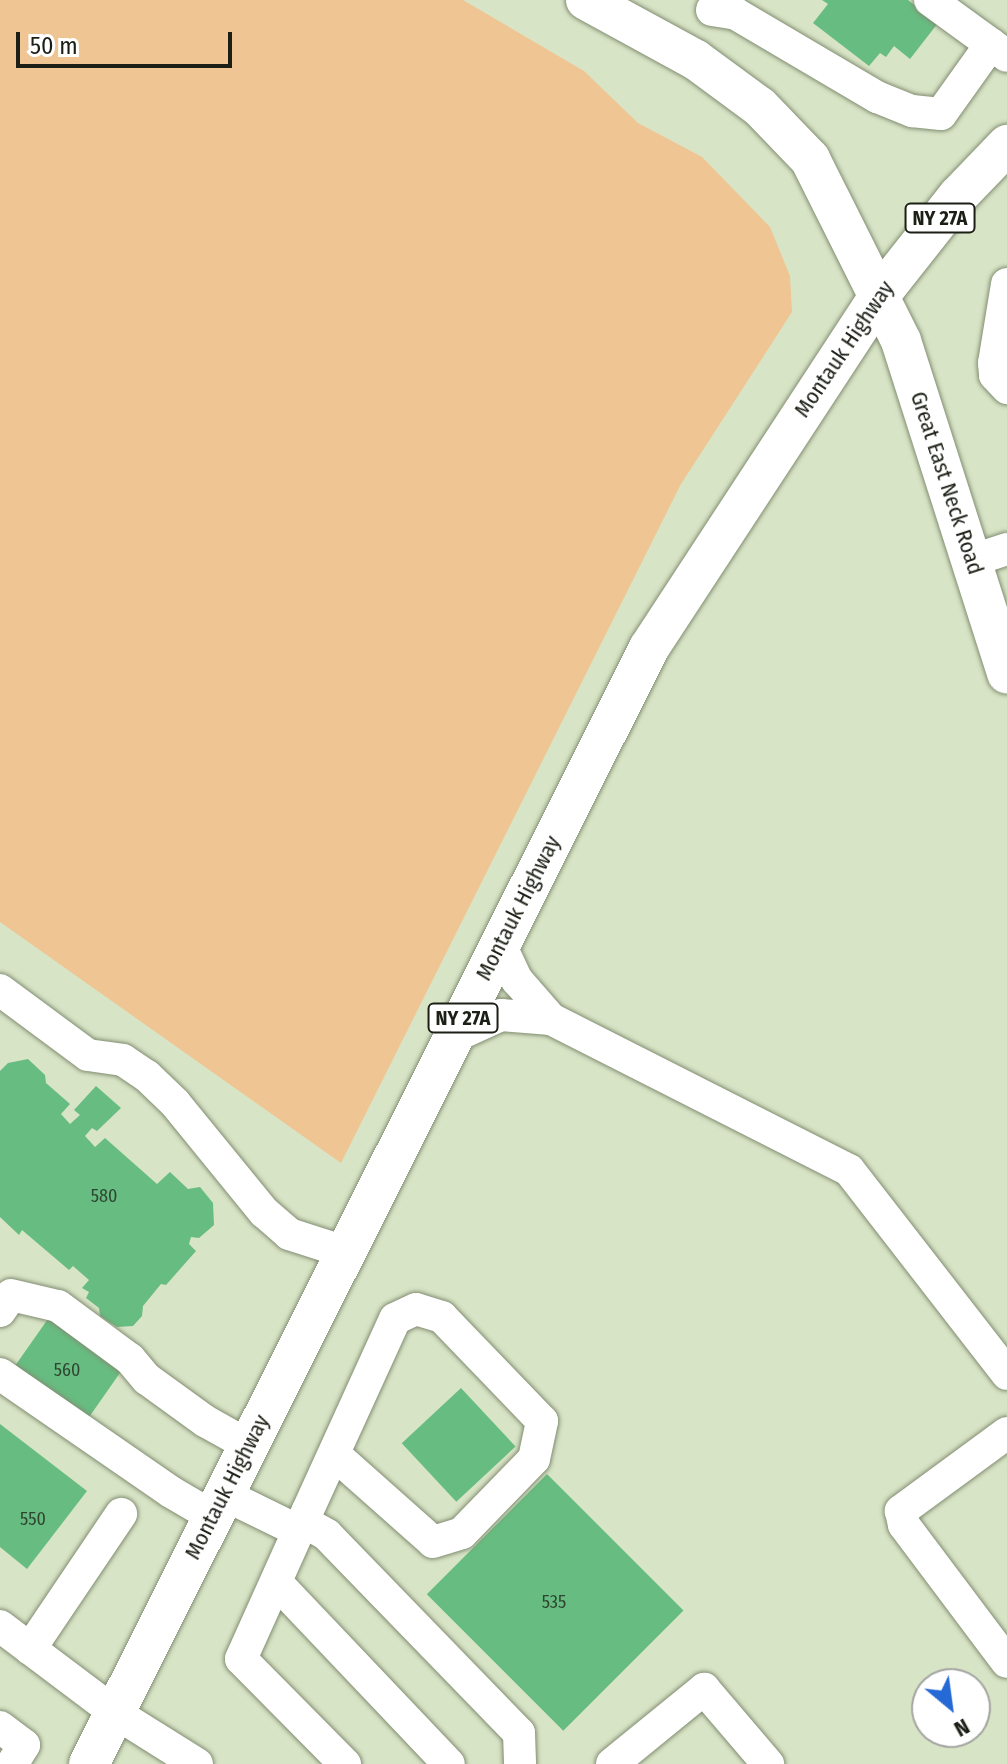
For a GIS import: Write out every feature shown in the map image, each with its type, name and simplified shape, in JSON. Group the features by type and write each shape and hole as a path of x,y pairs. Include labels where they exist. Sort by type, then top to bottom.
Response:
{"main road":[{"name":"Great East Neck Road","path":"604,4 683,53 760,107 810,159 901,341 990,554 1007,673"},
{"name":"Montauk Highway","path":"89,1764 649,648 879,296 958,196 1005,151"}],"street":[{"path":"683,53 709,5 736,14 877,97 912,111 941,114 999,50 930,0"},
{"path":"1007,284 994,363 995,375 1007,388"},
{"path":"500,944 517,980 551,1019 849,1170 1007,1374"},
{"path":"0,990 88,1055 123,1060 147,1076 175,1103 264,1212 289,1234 345,1252"},
{"path":"453,1037 501,1015 551,1019"},
{"path":"6,1303 58,1306 130,1359 147,1379 205,1421 229,1483"},
{"path":"334,1454 433,1542 462,1533 534,1459 542,1421 442,1317 416,1309 395,1319 241,1659 345,1764"},
{"path":"0,1374 171,1492 229,1483 327,1535 519,1733 520,1764"},
{"path":"1007,1433 901,1511 904,1525 1007,1662"},
{"path":"30,1649 121,1514"},
{"path":"276,1582 449,1764"},
{"path":"0,1626 114,1712 197,1764"},
{"path":"612,1764 704,1689 768,1764"},
{"path":"0,1727 24,1745 12,1764"}],"shaded area":[{"path":"0,0 463,0 584,71 638,123 702,157 770,227 790,276 792,312 681,484 341,1163 0,922"}],"building":[{"path":"822,0 908,0 938,23 910,59 894,46 886,57 880,53 869,66 813,23 828,4"},
{"path":"28,1059 45,1075 46,1083 70,1104 61,1114 70,1124 80,1115 74,1110 96,1086 121,1108 97,1131 92,1128 85,1136 95,1147 105,1138 157,1184 170,1172 188,1189 200,1187 213,1203 214,1225 199,1238 191,1237 189,1244 196,1251 166,1285 161,1284 143,1306 142,1316 133,1326 117,1327 100,1316 99,1308 86,1298 89,1292 82,1288 89,1280 73,1266 69,1270 22,1230 19,1235 0,1217 0,1071 8,1063"},
{"path":"50,1316 124,1368 84,1425 10,1373"},
{"path":"461,1388 516,1447 456,1502 402,1443"},
{"path":"0,1424 87,1491 27,1569 0,1547"},
{"path":"547,1474 683,1610 563,1731 427,1594"}]}
